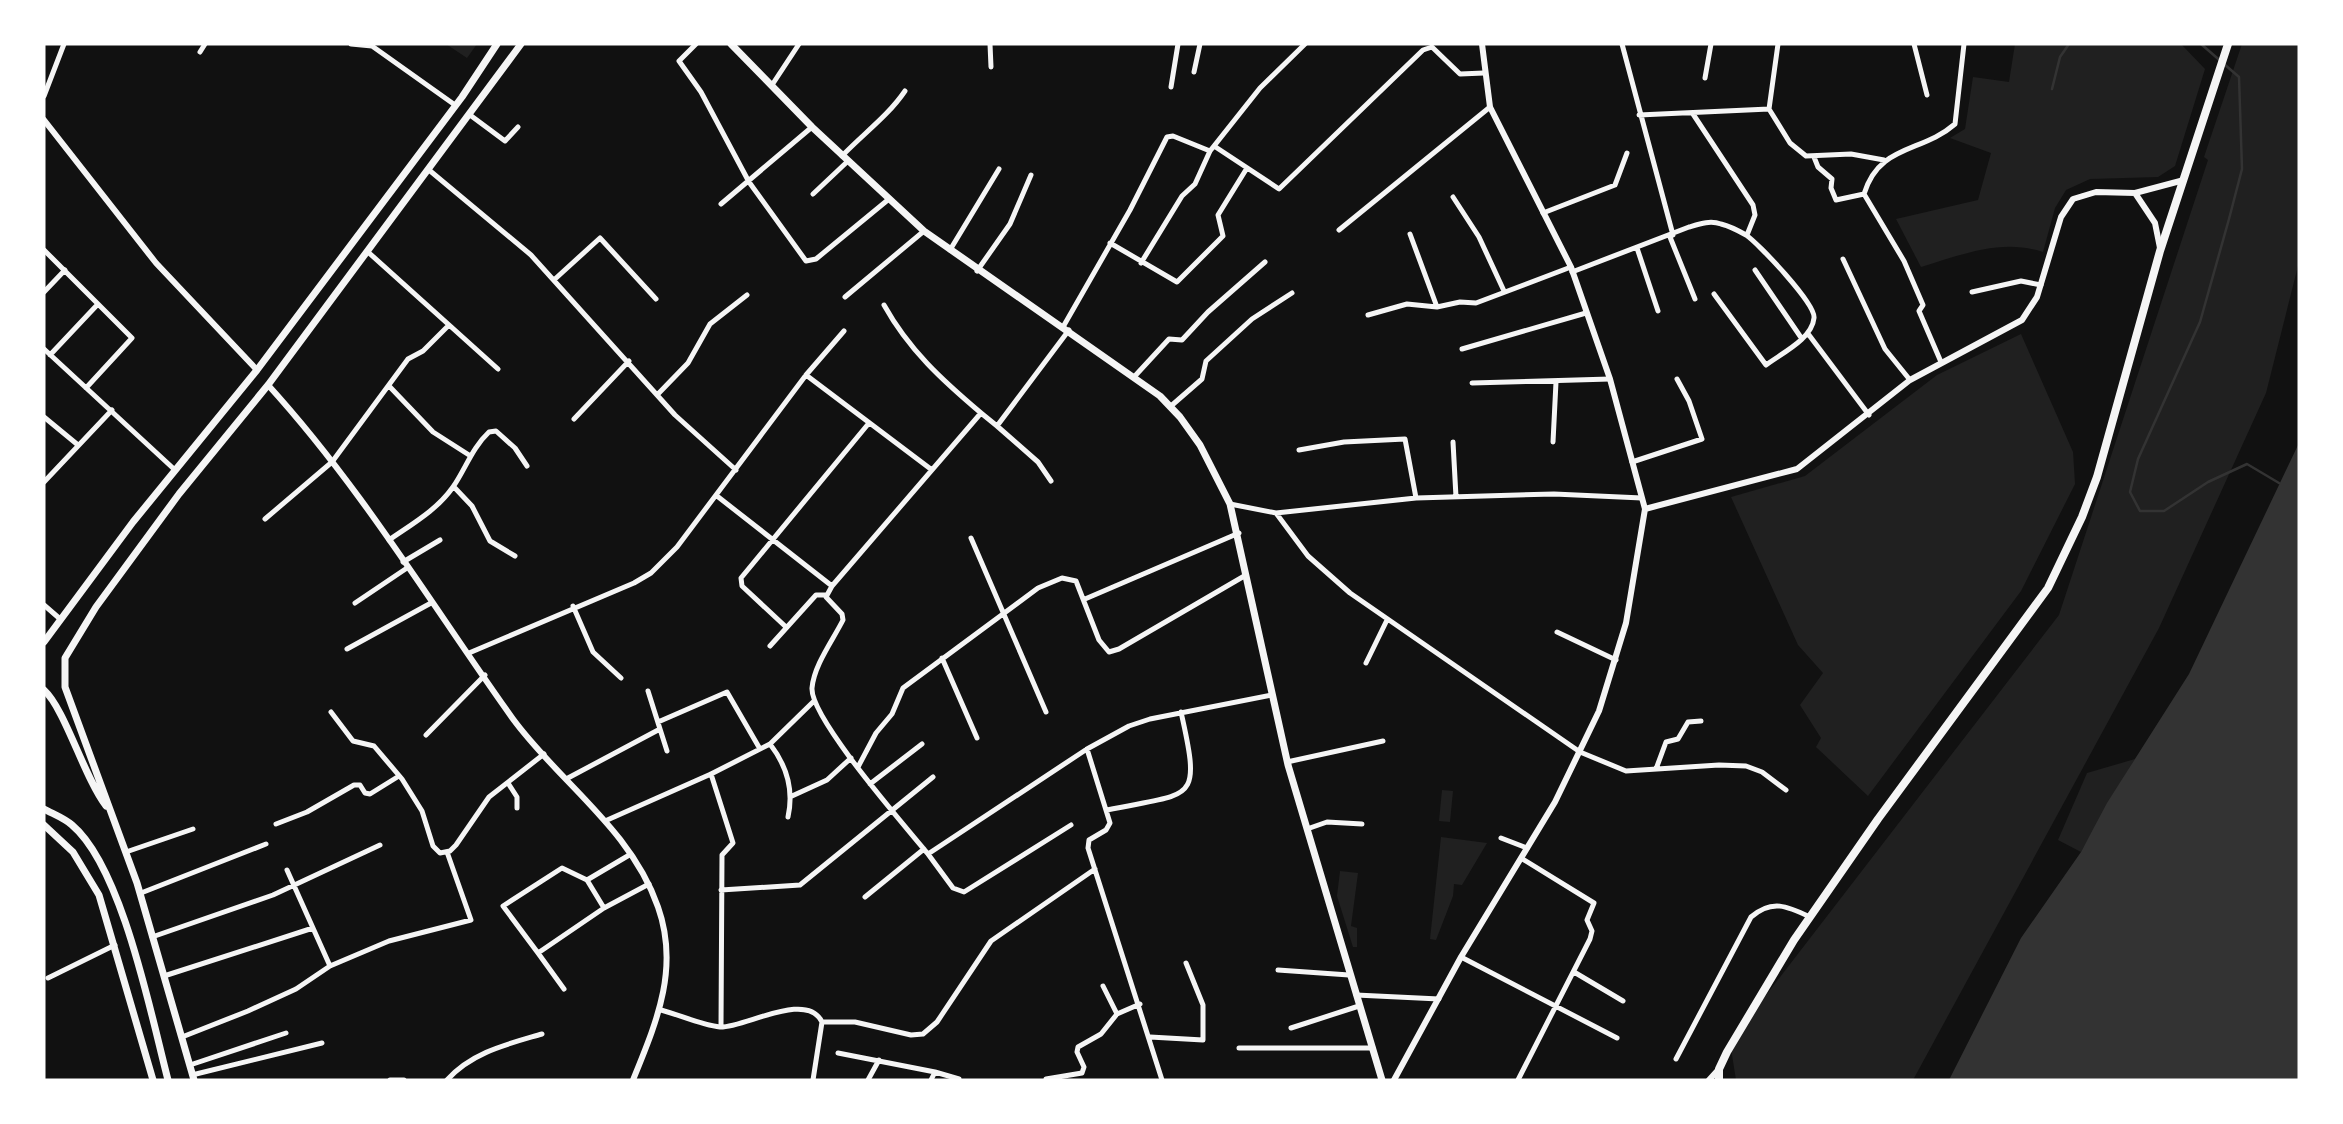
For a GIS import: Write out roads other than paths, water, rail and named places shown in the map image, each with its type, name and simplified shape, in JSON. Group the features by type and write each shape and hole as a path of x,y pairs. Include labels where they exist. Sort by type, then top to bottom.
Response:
{"main road":[{"path":"44,642 175,470 257,370 455,106 497,44"},
{"path":"193,1077 141,893 65,687 65,658 79,632 179,494 268,385 521,44"},
{"path":"731,44 845,159 925,231 977,271 1066,328 1171,406 1210,462 1230,504 1239,533 1287,762 1382,1080"},
{"path":"1719,1080 1719,1069 1727,1052 1810,917 2048,588 2082,517 2100,468 2160,251 2228,44"},
{"path":"44,691 54,703 83,768 113,815"},
{"path":"44,809 70,823 92,848 112,887 168,1080"},
{"path":"60,837 70,823"},
{"path":"44,825 60,837 89,875 115,945 153,1080"}],"street":[{"path":"44,96 64,44"},
{"path":"200,52 205,44"},
{"path":"351,44 372,45 455,106"},
{"path":"696,44 679,61 701,92 749,182 809,262 889,199"},
{"path":"772,85 799,44"},
{"path":"990,44 991,67"},
{"path":"1171,87 1178,44"},
{"path":"1194,72 1200,44"},
{"path":"1141,263 1182,196 1195,184 1212,149 1260,89 1305,44"},
{"path":"1394,1080 1461,957 1527,848 1580,752 1616,660 1628,616 1645,509 1610,379 1572,270 1490,107 1482,44"},
{"path":"1622,44 1639,115 1656,163 1671,236 1695,299"},
{"path":"1705,78 1711,44"},
{"path":"1778,44 1769,109 1796,149 1814,157 1851,154 1884,160"},
{"path":"1914,44 1927,95"},
{"path":"1864,194 1870,178 1884,160 1955,124 1964,44"},
{"path":"997,426 1066,328 1167,137 1173,136 1212,149 1280,189 1427,48 1432,47 1460,74 1484,73"},
{"path":"813,194 893,109 905,91"},
{"path":"1339,230 1490,107"},
{"path":"1639,115 1769,109"},
{"path":"1693,114 1753,205 1755,215 1746,235"},
{"path":"470,115 505,141 519,127"},
{"path":"44,120 156,263 257,370"},
{"path":"721,204 812,127"},
{"path":"1543,213 1615,185 1628,153"},
{"path":"1814,157 1818,167 1832,179 1831,188 1836,200 1864,194"},
{"path":"1110,243 1175,283 1179,281 1223,236 1224,231 1218,215 1247,168"},
{"path":"950,250 999,169"},
{"path":"429,170 504,231 555,279 688,428 736,470"},
{"path":"977,271 1010,224 1031,174"},
{"path":"1645,509 1790,473 1869,415 1910,380 2022,320 2032,307 2041,285 2061,217 2069,203 2078,196 2096,192 2135,193 2184,180"},
{"path":"2135,193 2155,223 2160,251"},
{"path":"1864,194 1913,279 1923,305 1919,311 1941,362"},
{"path":"1453,197 1479,237 1504,291"},
{"path":"1368,315 1407,303 1437,307 1460,302 1476,303 1504,291 1714,222 1746,235 1813,309 1814,318 1808,335 1766,365 1714,294"},
{"path":"845,297 925,231"},
{"path":"1410,234 1437,307"},
{"path":"555,279 600,238 656,299"},
{"path":"1637,248 1658,311"},
{"path":"44,250 132,338 86,388"},
{"path":"368,252 498,369"},
{"path":"1843,259 1885,349 1910,380"},
{"path":"1134,377 1169,339 1182,340 1208,312 1265,262"},
{"path":"44,292 65,270"},
{"path":"1755,270 1802,339"},
{"path":"1972,292 2021,281 2041,285"},
{"path":"1171,406 1202,379 1206,360 1252,319 1292,293"},
{"path":"658,394 688,363 704,330 747,295"},
{"path":"50,355 98,304"},
{"path":"884,305 907,344 925,365 1038,463 1051,481"},
{"path":"1462,349 1586,313"},
{"path":"265,519 332,462 390,387 408,359 423,351 448,326"},
{"path":"469,653 573,606 634,583 651,573 670,556 718,496 806,375 844,331"},
{"path":"1808,335 1869,415"},
{"path":"44,349 175,470"},
{"path":"574,419 629,361"},
{"path":"806,375 932,470"},
{"path":"1472,383 1610,379"},
{"path":"1632,462 1702,439 1689,401 1677,379"},
{"path":"1553,442 1556,382"},
{"path":"268,385 332,462 515,720 605,821 631,854 649,884 665,932 667,987 658,1020 633,1080"},
{"path":"390,387 433,432 469,455"},
{"path":"44,482 112,410"},
{"path":"826,595 981,413"},
{"path":"44,416 78,445"},
{"path":"786,627 740,583 741,578 869,423"},
{"path":"389,540 437,506 454,487 469,455 486,434 495,430 515,448 527,466"},
{"path":"1299,450 1343,442 1405,439 1416,498"},
{"path":"1453,442 1455,497"},
{"path":"454,487 472,506 490,541 515,556"},
{"path":"1230,504 1276,513 1416,498 1554,494 1642,498"},
{"path":"718,496 832,586"},
{"path":"1276,513 1308,555 1350,593 1580,752 1626,771 1719,765 1746,766 1762,772 1786,790"},
{"path":"1085,599 1239,533"},
{"path":"971,538 1046,712"},
{"path":"355,603 440,540"},
{"path":"858,767 876,733 890,718 903,688 1038,588 1062,578 1076,581 1102,645 1106,650 1114,651 1246,575"},
{"path":"770,646 816,595 826,595 842,614 843,620 814,680 813,702 870,784 894,810 953,888 964,892 1071,825"},
{"path":"347,649 431,603"},
{"path":"44,605 60,618"},
{"path":"573,606 593,652 621,678"},
{"path":"1367,663 1387,620"},
{"path":"1557,632 1616,660"},
{"path":"942,658 977,738"},
{"path":"426,735 485,675"},
{"path":"648,691 667,751"},
{"path":"658,722 727,692 760,749"},
{"path":"865,897 926,851 1087,749 1142,721 1272,695"},
{"path":"605,821 711,774 770,744 813,702"},
{"path":"331,712 353,741 374,746 399,776 422,811 435,849 447,852"},
{"path":"1107,810 1178,795 1189,785 1192,767 1181,712"},
{"path":"1656,769 1666,741 1678,739 1688,722 1700,721"},
{"path":"568,778 660,729"},
{"path":"1287,762 1382,741"},
{"path":"770,744 782,764 792,796 788,817"},
{"path":"870,784 922,744"},
{"path":"1087,749 1110,826 1088,842 1162,1080"},
{"path":"447,852 456,845 489,796 544,754"},
{"path":"792,796 827,780 851,758"},
{"path":"711,774 733,839 733,845 722,852 721,1027"},
{"path":"276,824 307,812 354,785 359,785 370,794 399,776"},
{"path":"721,890 800,885 933,777"},
{"path":"508,783 517,797 517,808"},
{"path":"1306,830 1327,822 1362,824"},
{"path":"126,852 193,829"},
{"path":"1501,838 1527,848"},
{"path":"141,893 266,844"},
{"path":"152,937 293,886 380,845"},
{"path":"182,1037 296,989 330,966 389,941 471,920 447,852"},
{"path":"587,880 631,854"},
{"path":"1518,1080 1592,935 1587,920 1594,901 1521,858"},
{"path":"564,989 503,906 563,867 587,880 604,908"},
{"path":"822,1021 855,1022 919,1035 932,1028 991,942 1095,869"},
{"path":"287,870 330,966"},
{"path":"538,953 604,908 649,884"},
{"path":"1676,1059 1751,917 1760,909 1776,905 1786,906 1810,917"},
{"path":"164,976 313,928"},
{"path":"48,978 115,945"},
{"path":"1461,957 1617,1038"},
{"path":"1150,1037 1203,1040 1203,1005 1186,963"},
{"path":"1278,970 1349,975"},
{"path":"1574,972 1623,1001"},
{"path":"1103,986 1116,1014"},
{"path":"1356,995 1439,999"},
{"path":"1046,1079 1082,1073 1084,1067 1077,1052 1078,1047 1101,1034 1116,1014 1140,1004"},
{"path":"1291,1028 1359,1006"},
{"path":"661,1010 721,1027 778,1012 809,1010 818,1014 822,1021 813,1080"},
{"path":"190,1065 286,1033"},
{"path":"447,1080 457,1070 486,1052 542,1034"},
{"path":"193,1077 322,1043"},
{"path":"1239,1048 1373,1048"},
{"path":"838,1053 959,1079"},
{"path":"868,1080 879,1060"},
{"path":"1709,1080 1719,1069"},
{"path":"931,1080 935,1072"},
{"path":"390,1080 404,1080"}],"waterway":[{"path":"2052,89 2060,57 2069,44"},
{"path":"2201,44 2239,77 2242,169 2200,322 2138,459 2130,492 2140,511 2164,511 2208,482 2247,464 2279,483"}]}
